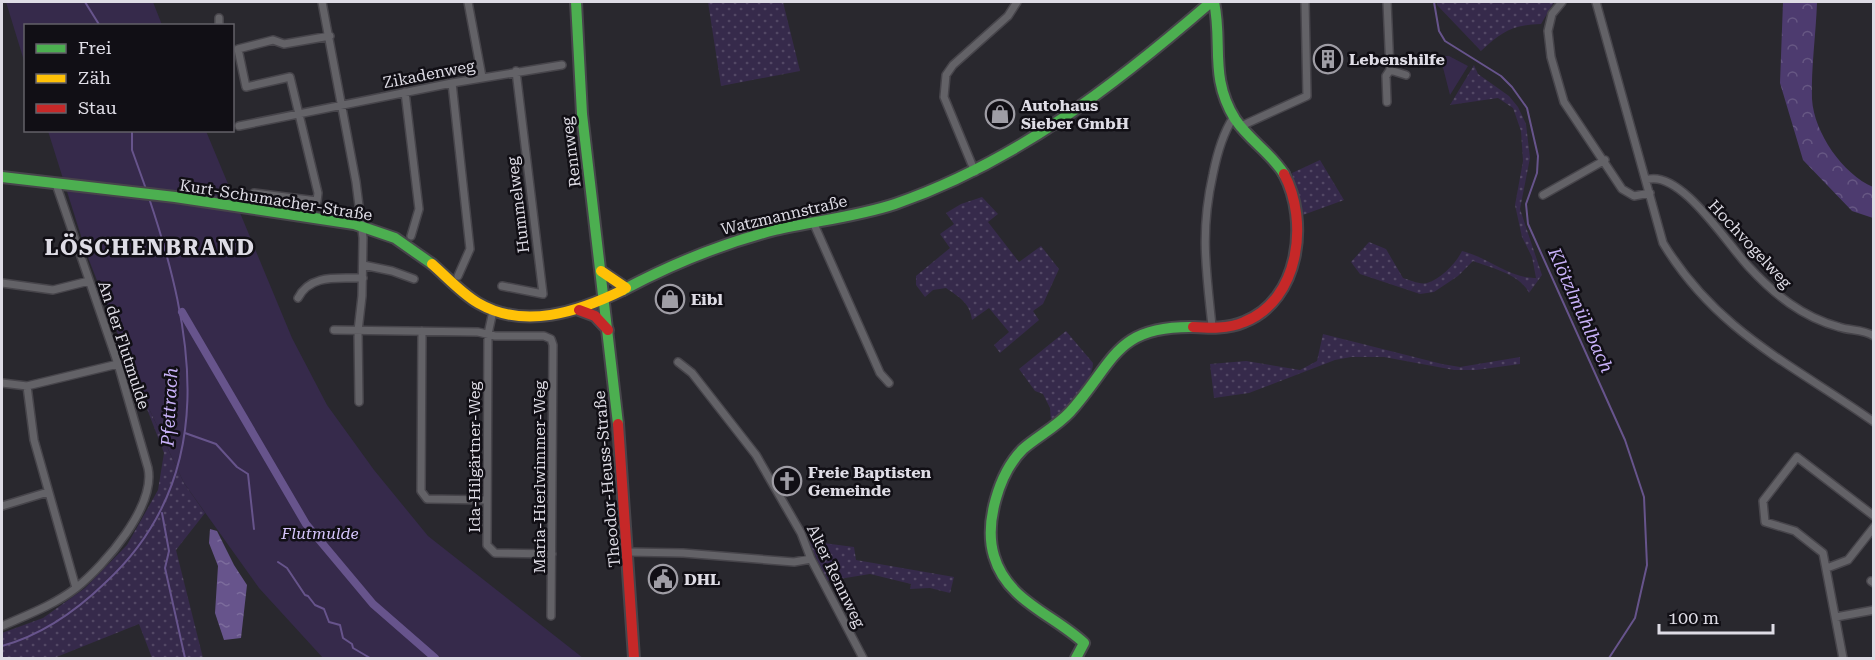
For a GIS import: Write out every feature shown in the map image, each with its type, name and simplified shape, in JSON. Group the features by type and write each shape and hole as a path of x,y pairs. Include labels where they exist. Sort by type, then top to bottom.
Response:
{"street":[{"path":"322,2 330,36 362,226 363,278 358,330 358,402"},
{"path":"468,2 482,77"},
{"name":"Rennweg","path":"576,2 577,64 604,297"},
{"path":"975,172 944,97 946,75 953,65 1008,16 1017,2"},
{"path":"1076,658 1084,643 1025,602 1002,573 994,557 991,536 1002,480 1018,454 1066,415 1121,347 1141,333 1158,328 1242,324 1272,302 1285,286 1294,246 1296,202 1291,183 1280,166 1236,122 1218,71 1217,14 1213,2"},
{"name":"Watzmannstraße","path":"604,297 702,252 813,222 891,205 975,172 1027,144 1079,111 1213,2"},
{"path":"1212,326 1204,243 1205,213 1217,153 1236,122 1307,96 1305,2"},
{"path":"1387,2 1390,70 1386,76 1387,102"},
{"path":"1562,2 1556,6 1549,22 1551,57 1564,102 1605,160 1622,189 1629,194 1640,196 1650,193"},
{"path":"1596,2 1663,243 1685,277 1712,308 1766,352 1874,422"},
{"path":"254,193 317,201 318,193 290,77 246,87 236,49 273,40 284,44 330,36"},
{"name":"Zikadenweg","path":"239,126 482,77 562,65"},
{"path":"1390,70 1406,75"},
{"name":"Hummelweg","path":"502,286 543,294 516,71"},
{"path":"452,83 470,249 458,276"},
{"path":"405,92 419,209 411,236"},
{"path":"1543,195 1605,160"},
{"name":"Kurt-Schumacher-Straße","path":"2,177 246,207 362,226 404,243 426,259 461,292 494,311 526,317 553,316 579,310 604,297"},
{"name":"Hochvogelweg","path":"1646,180 1653,177 1668,181 1693,201 1746,264 1782,299 1820,321 1868,332 1874,336"},
{"name":"An der Flutmulde","path":"2,626 48,606 76,588 119,541 144,503 150,486 148,468 118,363 56,184"},
{"path":"813,222 875,363 889,383"},
{"path":"363,265 392,271 414,279"},
{"path":"601,271 626,288"},
{"path":"298,298 308,284 321,279 363,278"},
{"path":"2,283 53,290 89,281"},
{"name":"Theodor-Heuss-Straße","path":"604,297 628,552 634,658"},
{"path":"579,310 595,316 608,330"},
{"name":"Ida-Hilgärtner-Weg","path":"494,311 488,334 487,545 491,552 552,554"},
{"path":"334,330 488,334"},
{"path":"422,331 421,491 427,499 487,500"},
{"name":"Maria-Hierlwimmer-Weg","path":"488,334 544,336 551,339 551,616"},
{"name":"Alter Rennweg","path":"678,362 692,373 756,455 801,533 811,559 863,658"},
{"path":"2,382 27,386 118,363"},
{"path":"27,386 34,440 76,588"},
{"path":"1843,658 1823,554 1795,531 1765,522 1763,501 1797,457 1874,516"},
{"path":"2,506 48,492"},
{"path":"1827,568 1848,560 1874,527"},
{"path":"628,552 684,553 794,562 811,559"},
{"path":"1836,617 1874,610"}],"green space":[{"path":"6,2 153,2 162,24 24,24 24,61"},
{"path":"708,2 783,2 800,71 721,86"},
{"path":"1437,2 1554,2 1541,24 1514,28 1495,39 1481,51 1437,5"},
{"path":"1783,2 1817,2 1812,75 1814,112 1824,138 1832,151 1851,173 1873,187 1873,218 1852,211 1803,160 1780,83"},
{"path":"1440,56 1449,56 1468,66 1450,95"},
{"path":"1474,65 1478,74 1509,96 1518,107 1526,124 1530,158 1520,209 1542,275 1529,293 1525,286 1512,276 1473,261 1458,276 1434,292 1420,294 1360,274 1351,262 1369,242 1386,249 1403,278 1418,283 1427,283 1438,278 1452,265 1462,251 1517,275 1536,278 1532,257 1522,237 1515,205 1523,161 1521,131 1513,108 1498,98 1450,105"},
{"name":"Flutmulde","path":"48,132 206,132 292,338 327,405 374,470 428,536 583,658 323,658 259,588 184,483 137,383 87,255"},
{"path":"1320,160 1344,200 1303,215 1292,173"},
{"path":"982,197 998,214 988,222 1019,262 1041,246 1059,269 1043,304 1033,311 1039,320 1000,353 994,345 1009,332 989,308 972,320 966,305 946,288 933,290 925,297 916,285 916,276 950,248 940,234 954,224 946,213 961,204"},
{"path":"1066,331 1093,363 1092,371 1077,395 1051,421 1050,408 1043,394 1035,391 1019,369"},
{"path":"1323,334 1460,367 1520,357 1520,364 1476,370 1454,370 1384,357 1351,357 1335,360 1249,393 1214,398 1210,364 1246,361 1300,370 1317,361"},
{"path":"137,383 184,483 205,513 176,550 203,658 152,658 139,624 54,658 2,658 2,633 43,618 85,588 127,545 158,490 164,453"},
{"path":"808,541 854,547 856,560 954,577 950,593 930,588 910,589 911,584 870,574 827,581"}],"water":[{"path":"210,529 217,531 247,585 241,638 224,640 215,613 218,566 209,543"}],"waterway":[{"name":"Pfettrach","path":"85,2 99,24"},
{"name":"Klötzlmühlbach","path":"1434,2 1439,31 1445,41 1501,76 1527,108 1538,156 1537,173 1526,204 1528,224 1625,440 1644,497 1647,565 1635,618 1609,658"},
{"name":"Pfettrach","path":"132,132 132,150 146,189"},
{"name":"Pfettrach","path":"2,646 44,629 70,613 94,594 142,541 167,497 182,449 187,401 185,350 177,300 165,249 149,198"},
{"name":"Flutmulde","path":"182,312 306,524 373,604 435,658"},
{"path":"185,433 216,444 237,467 248,474 254,529"},
{"path":"162,513 169,551 165,568 185,658"},
{"path":"278,562 287,568 305,595 315,605 324,609 329,622 340,625 343,638 352,644 353,648 370,658"}],"traffic: fast":[{"path":"576,2 582,114 618,424"},
{"path":"623,290 678,263 716,248 775,230 850,216 895,204 939,187 982,166 1023,144 1101,91 1211,2"},
{"path":"1214,2 1219,75 1227,104 1241,127 1284,174"},
{"path":"2,177 175,197 354,224 395,238 432,264"},
{"path":"1076,658 1084,643 1020,596 1000,571 991,543 992,514 996,499 1014,459 1023,449 1070,412 1119,350 1131,340 1147,333 1167,328 1193,327"}],"traffic: slow":[{"path":"432,264 478,303 496,311 514,315 532,317 569,311 623,290"},
{"path":"601,271 626,288"}],"traffic: jam":[{"path":"1193,327 1219,328 1244,322 1263,311 1277,296 1288,278 1297,236 1292,193 1284,174"},
{"path":"579,310 595,316 608,330"},
{"path":"618,424 634,658"}],"place":[{"name":"Lebenshilfe","path":"1328,59"},
{"name":"Autohaus Sieber GmbH","path":"1000,114"},
{"name":"Eibl","path":"670,299"},
{"name":"Freie Baptisten Gemeinde","path":"787,481"},
{"name":"DHL","path":"663,579"}],"district":[{"name":"LÖSCHENBRAND","path":"150,247"}]}
